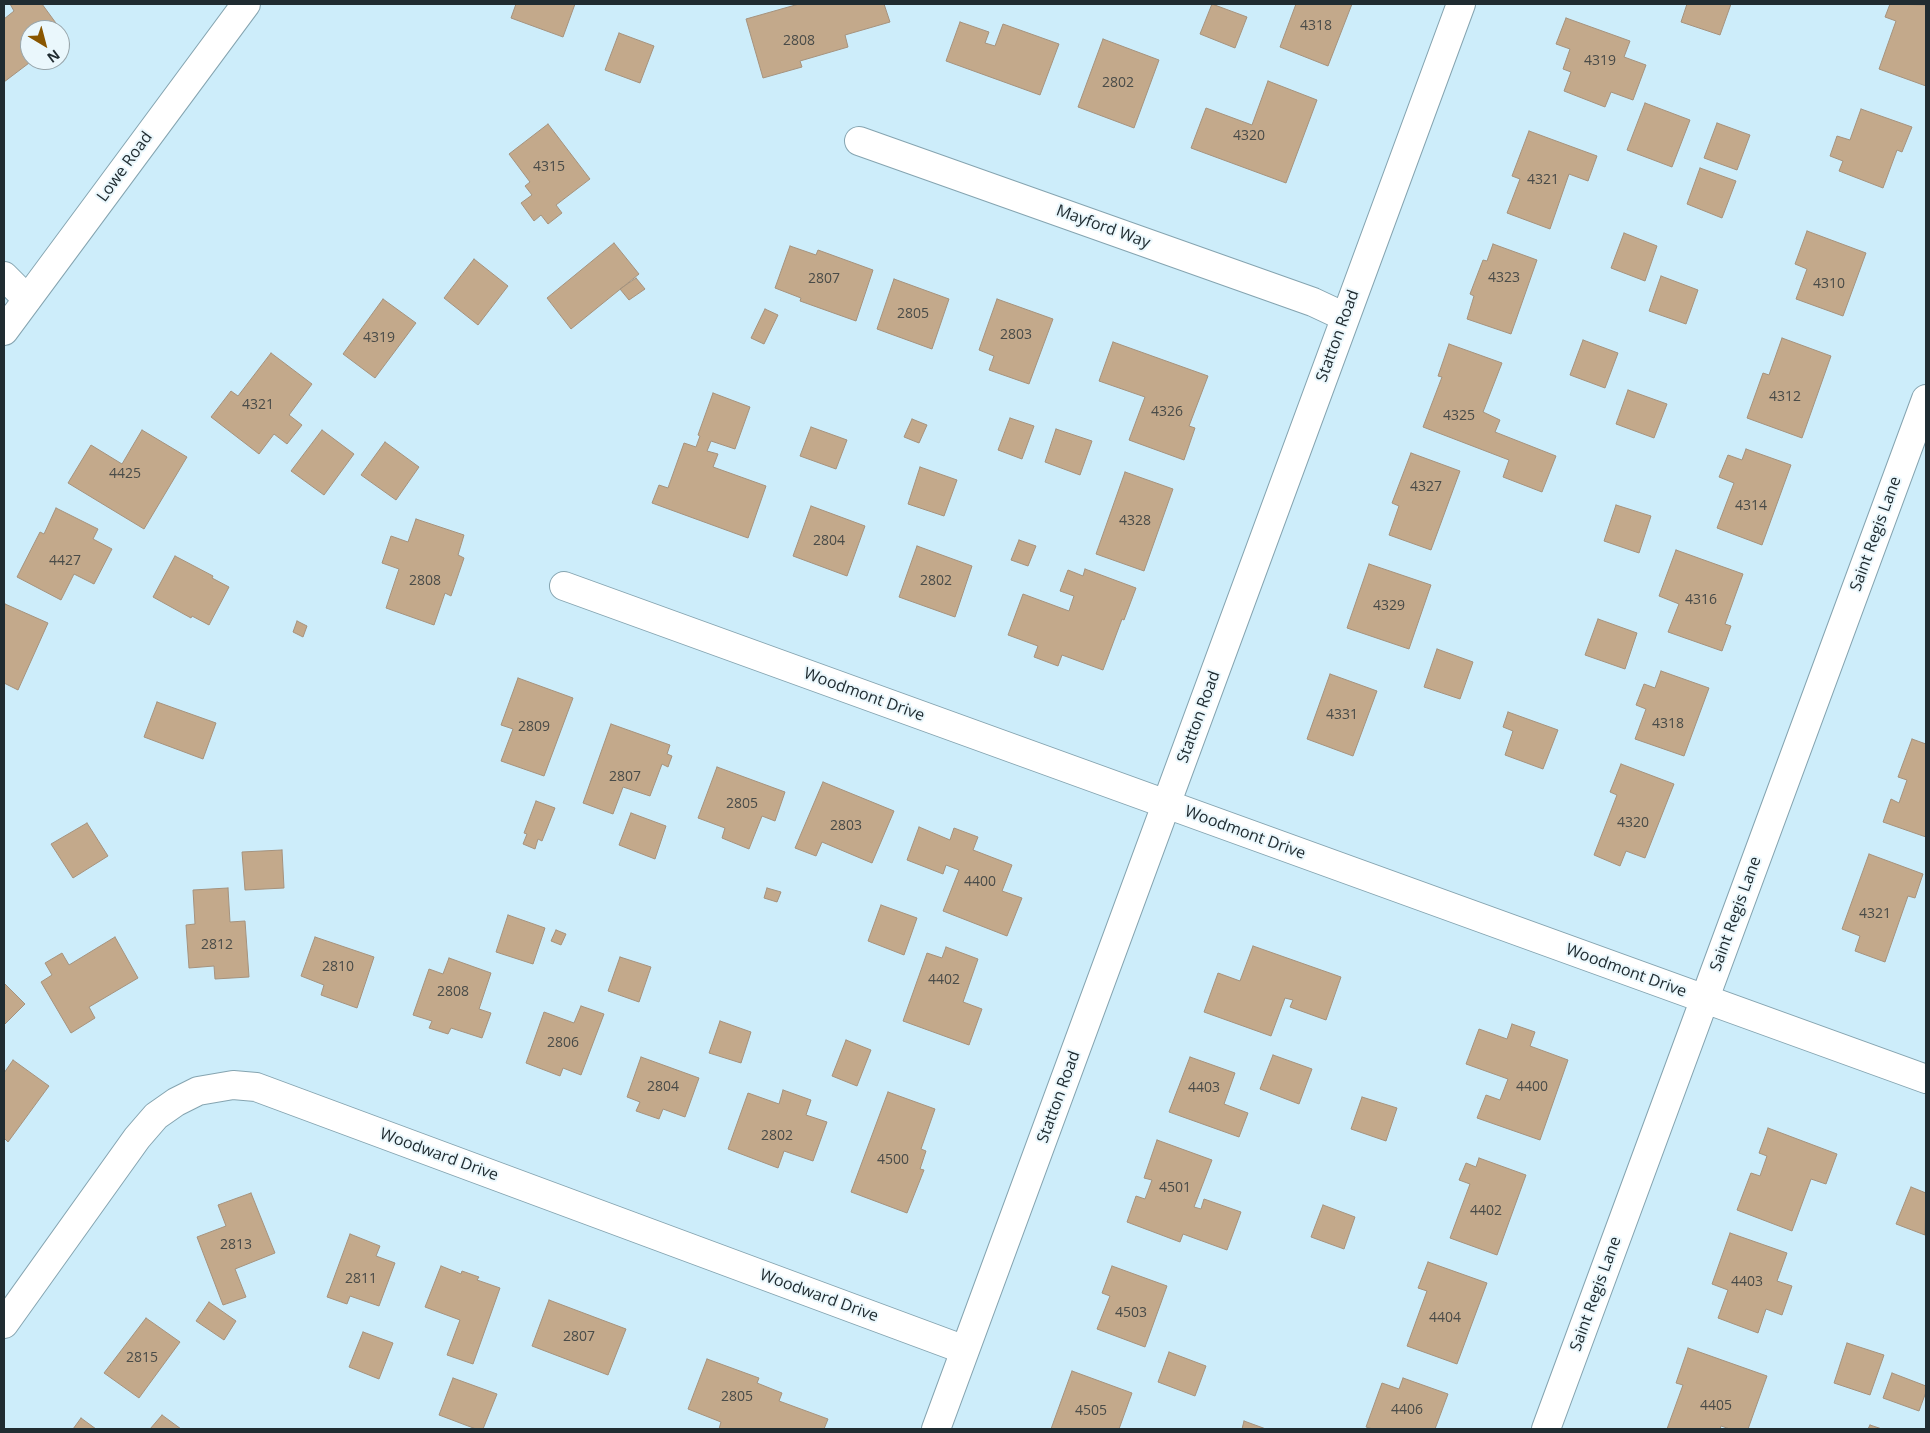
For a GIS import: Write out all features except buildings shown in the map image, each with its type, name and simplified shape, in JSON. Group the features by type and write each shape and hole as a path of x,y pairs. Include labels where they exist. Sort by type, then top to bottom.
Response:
{"street":[{"name":"Lowe Road","path":"4,331 246,4"},
{"name":"Statton Road","path":"936,1429 1295,459 1345,317 1461,4"},
{"name":"Mayford Way","path":"859,141 1304,299 1345,317"},
{"path":"4,276 27,299"},
{"name":"Saint Regis Lane","path":"1546,1429 1926,399"},
{"name":"Woodmont Drive","path":"564,586 1926,1079"},
{"name":"Woodward Drive","path":"4,1324 137,1138 156,1116 176,1102 198,1091 233,1085 256,1087 965,1350"}]}
